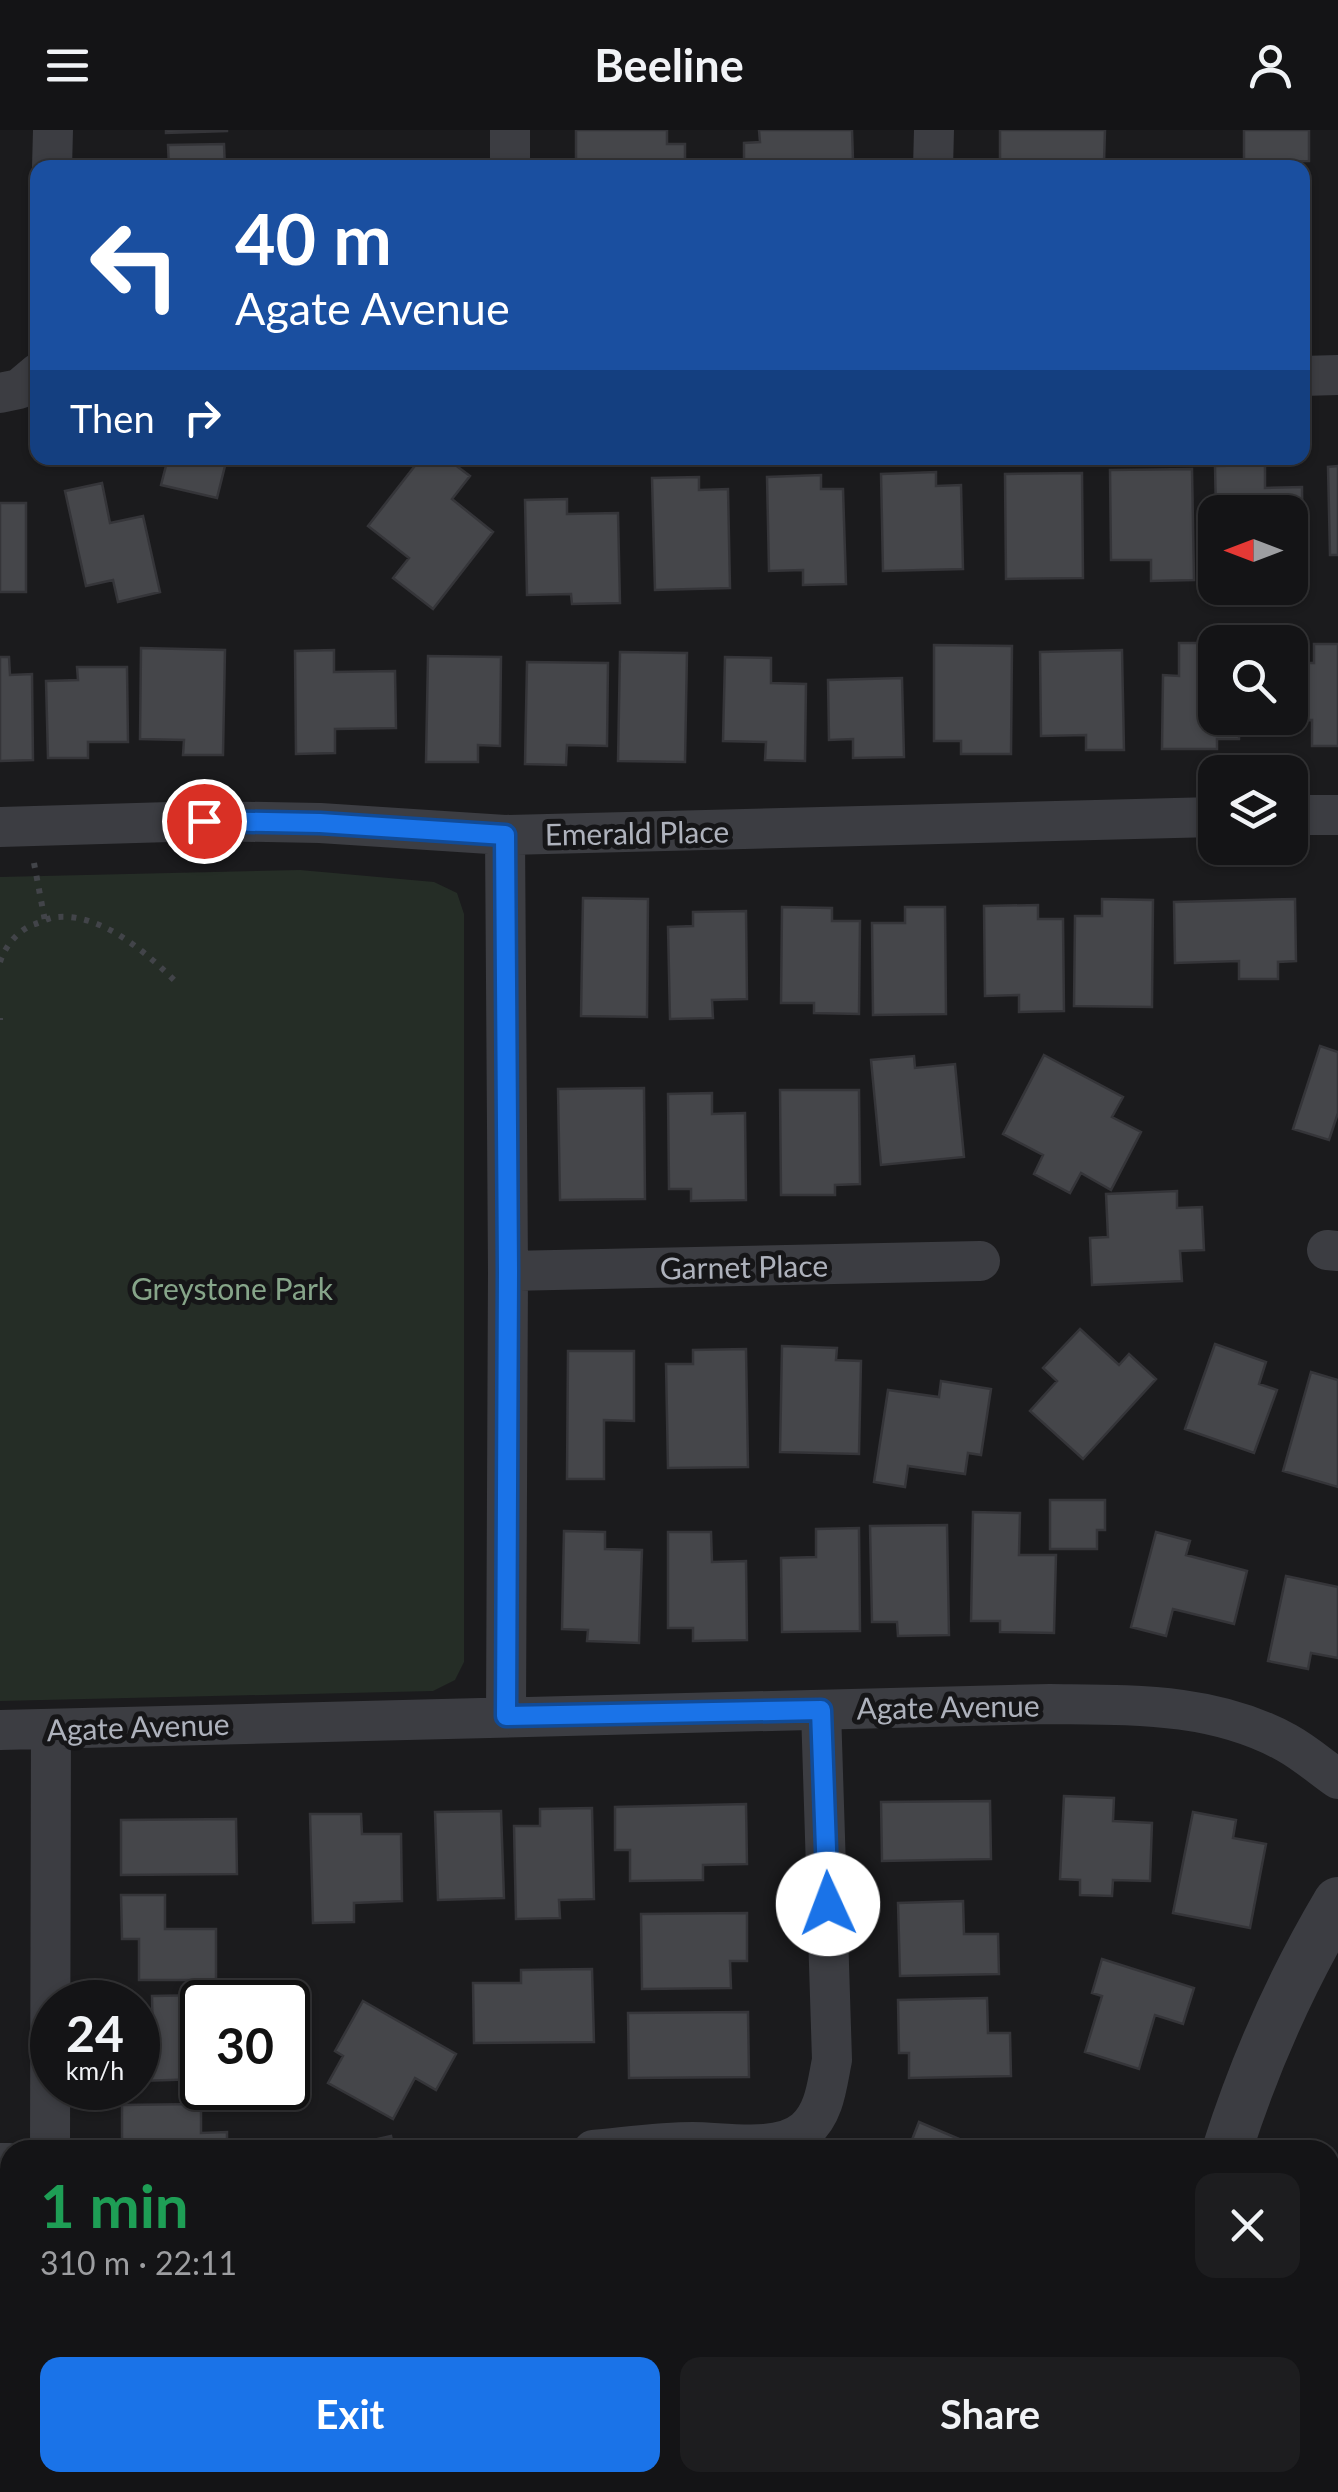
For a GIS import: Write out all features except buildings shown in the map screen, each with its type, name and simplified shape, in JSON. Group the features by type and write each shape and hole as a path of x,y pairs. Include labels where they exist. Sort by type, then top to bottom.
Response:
{"street":[{"path":"52,160 53,130"},
{"path":"510,130 510,160"},
{"path":"934,130 934,160"},
{"path":"1310,376 1338,374"},
{"path":"0,393 20,389 30,380"},
{"path":"1308,815 1338,814"},
{"name":"Emerald Place","path":"14,827 204,821 505,835 1198,817"},
{"path":"505,835 506,1716"},
{"name":"Garnet Place","path":"508,1271 980,1261"},
{"name":"Agate Avenue","path":"0,1730 1050,1704 1161,1706 1226,1717 1287,1743 1338,1779"},
{"path":"778,2140 807,2129 821,2108 832,2060 821,1710"},
{"path":"50,2140 51,1728"},
{"path":"1230,2140 1253,2070 1311,1948 1338,1902"}],"path":[{"path":"14,827 44,921"},
{"path":"0,962 24,928 58,916 122,936 147,953 177,983"}],"green space":[{"name":"Greystone Park","path":"300,870 434,882 457,893 464,914 464,1662 455,1680 433,1691 0,1701 0,877"}],"route":[{"path":"204,821 320,823 505,835 506,1716 821,1710 828,1904"}]}
